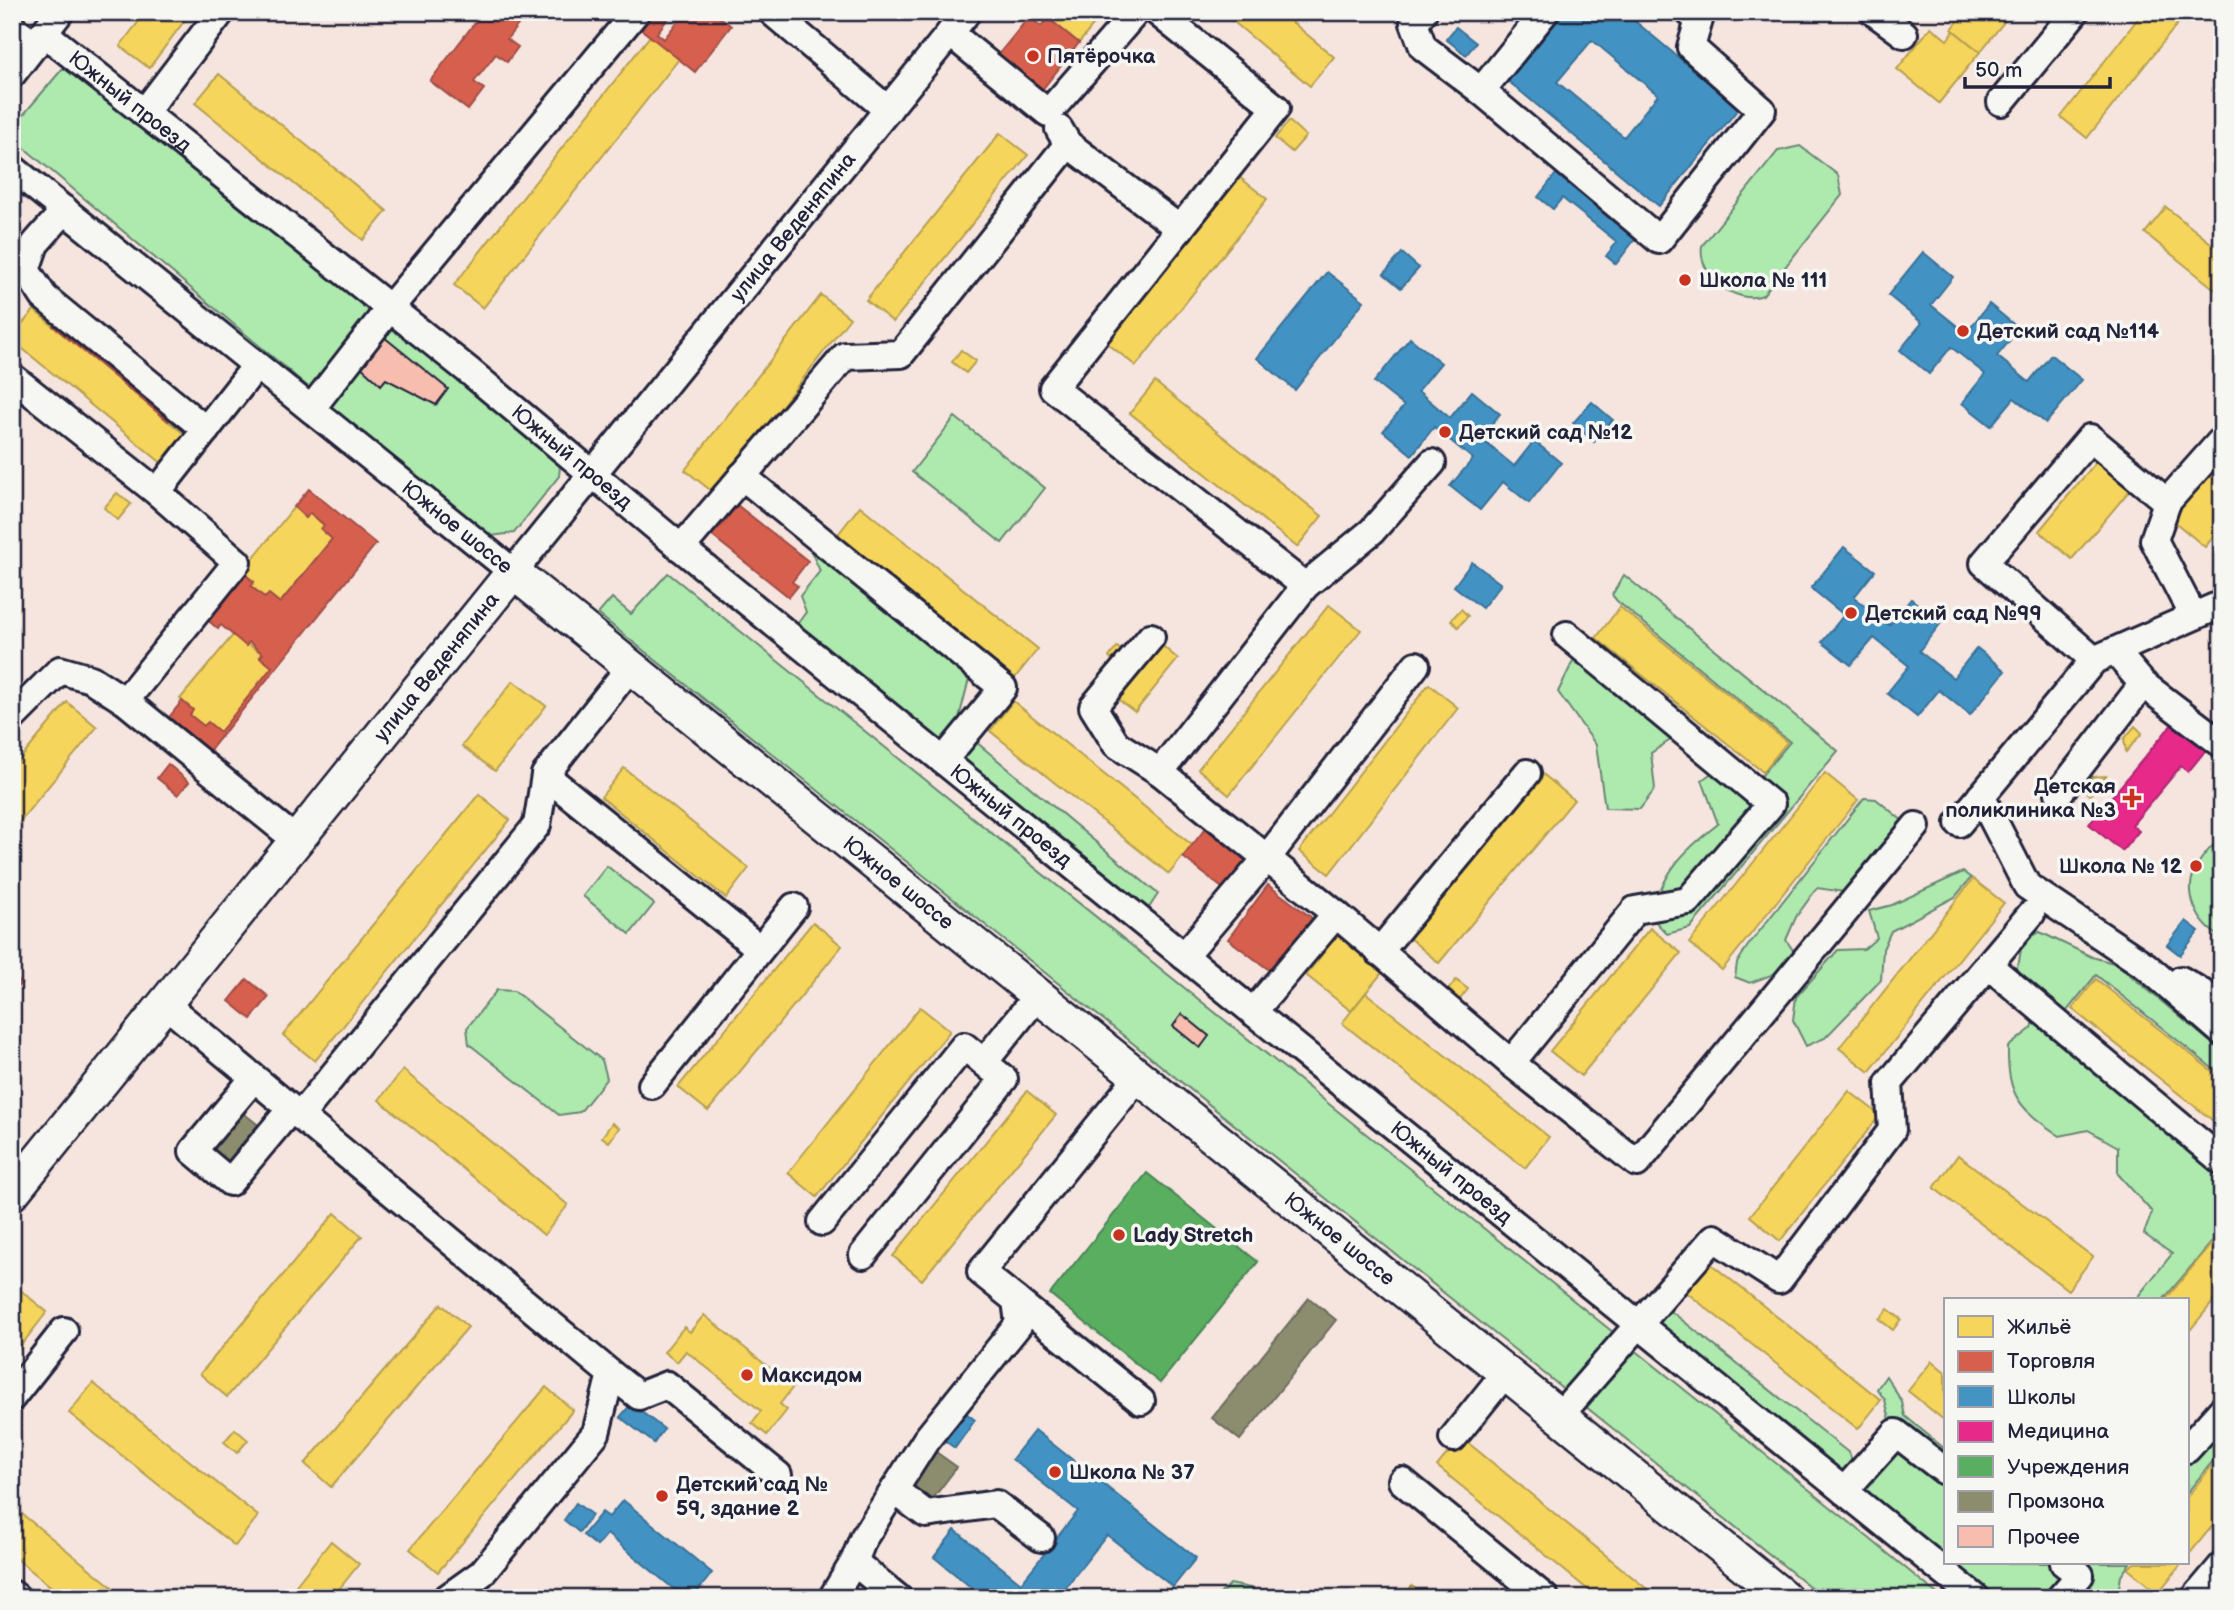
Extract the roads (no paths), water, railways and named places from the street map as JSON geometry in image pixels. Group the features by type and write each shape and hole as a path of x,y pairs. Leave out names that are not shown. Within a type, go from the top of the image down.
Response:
{"main road":[{"name":"Южное шоссе","path":"513,572 1781,1596"},
{"name":"улица Веденяпина","path":"12,1193 513,572"}],"street":[{"path":"12,74 60,12"},
{"path":"144,113 221,12"},
{"path":"772,12 888,110"},
{"path":"1048,113 1136,12"},
{"path":"1157,12 1276,108 1053,388 1305,586"},
{"path":"1423,12 1415,23 1423,47 1481,91 1659,240 1762,110 1691,47 1699,20 1689,12"},
{"path":"1481,91 1545,12"},
{"path":"1874,12 1904,34"},
{"path":"2001,102 2075,12"},
{"path":"311,409 389,309 629,15"},
{"path":"958,22 1048,113 1068,144 1180,229"},
{"name":"улица Веденяпина","path":"513,572 958,22"},
{"name":"Южный проезд","path":"12,28 40,39 144,113 593,472 681,548 1976,1598"},
{"path":"681,548 845,356 901,354 1068,144"},
{"name":"Южное шоссе","path":"12,168 513,572"},
{"path":"65,210 35,244 26,270 44,297 206,430"},
{"path":"157,492 256,366"},
{"path":"12,377 157,492 237,562 125,701"},
{"path":"2167,502 2090,438 1984,563 2222,744"},
{"path":"2193,616 2154,540 2167,502 2222,440"},
{"path":"1160,772 1305,586 1371,531 1432,463"},
{"path":"742,477 1003,688 943,761"},
{"path":"1959,823 2104,655 2222,604"},
{"path":"1511,1063 1635,910 1688,901 1771,804 1567,635"},
{"path":"1152,637 1093,707 1116,744 1160,772 1267,858 1511,1063 1636,1163 1916,826"},
{"path":"1184,956 1267,858 1416,665"},
{"path":"254,1078 194,1151 230,1182 296,1112 537,825 545,775 631,666"},
{"path":"12,718 60,670 91,679 125,701 297,841"},
{"path":"2059,793 2143,684"},
{"path":"1379,952 1527,773"},
{"path":"545,775 760,949"},
{"path":"1980,796 2027,886 2146,966 2222,1032"},
{"path":"652,1085 794,907"},
{"path":"1253,1012 1336,914"},
{"path":"1560,1415 1714,1238 1779,1280 1892,1130 1889,1083 2031,914"},
{"path":"1988,965 2222,1161"},
{"path":"2146,966 2166,971 2222,1005"},
{"path":"984,1062 1037,996"},
{"path":"165,1004 639,1396 667,1385 778,1475"},
{"path":"822,1222 964,1046 984,1062 1004,1079 863,1255"},
{"path":"1138,1077 981,1272 1141,1401"},
{"path":"832,1598 854,1562 863,1539 926,1440 1019,1324 1016,1300"},
{"path":"12,1397 64,1331"},
{"path":"1453,1438 1506,1372"},
{"path":"447,1598 482,1573 596,1433 611,1374"},
{"path":"2188,1448 2222,1409"},
{"path":"1844,1491 1896,1433 1944,1470"},
{"path":"1402,1481 1545,1598"},
{"path":"894,1490 926,1514 996,1504 1041,1538"},
{"path":"854,1562 898,1598"},
{"path":"2060,1598 2078,1567"},
{"path":"2195,1598 2221,1567"},
{"path":"12,1594 17,1598"}],"place":[{"name":"Пятёрочка","path":"1033,56"},
{"name":"Школа № 111","path":"1685,280"},
{"name":"Детский сад №114","path":"1963,331"},
{"name":"Детский сад №12","path":"1445,432"},
{"name":"Детский сад №99","path":"1851,613"},
{"name":"Детская поликлиника №3","path":"2132,798"},
{"name":"Школа № 12","path":"2196,866"},
{"name":"Lady Stretch","path":"1119,1235"},
{"name":"Максидом","path":"747,1375"},
{"name":"Школа № 37","path":"1055,1472"},
{"name":"Детский сад № 59, здание 2","path":"662,1496"}]}
